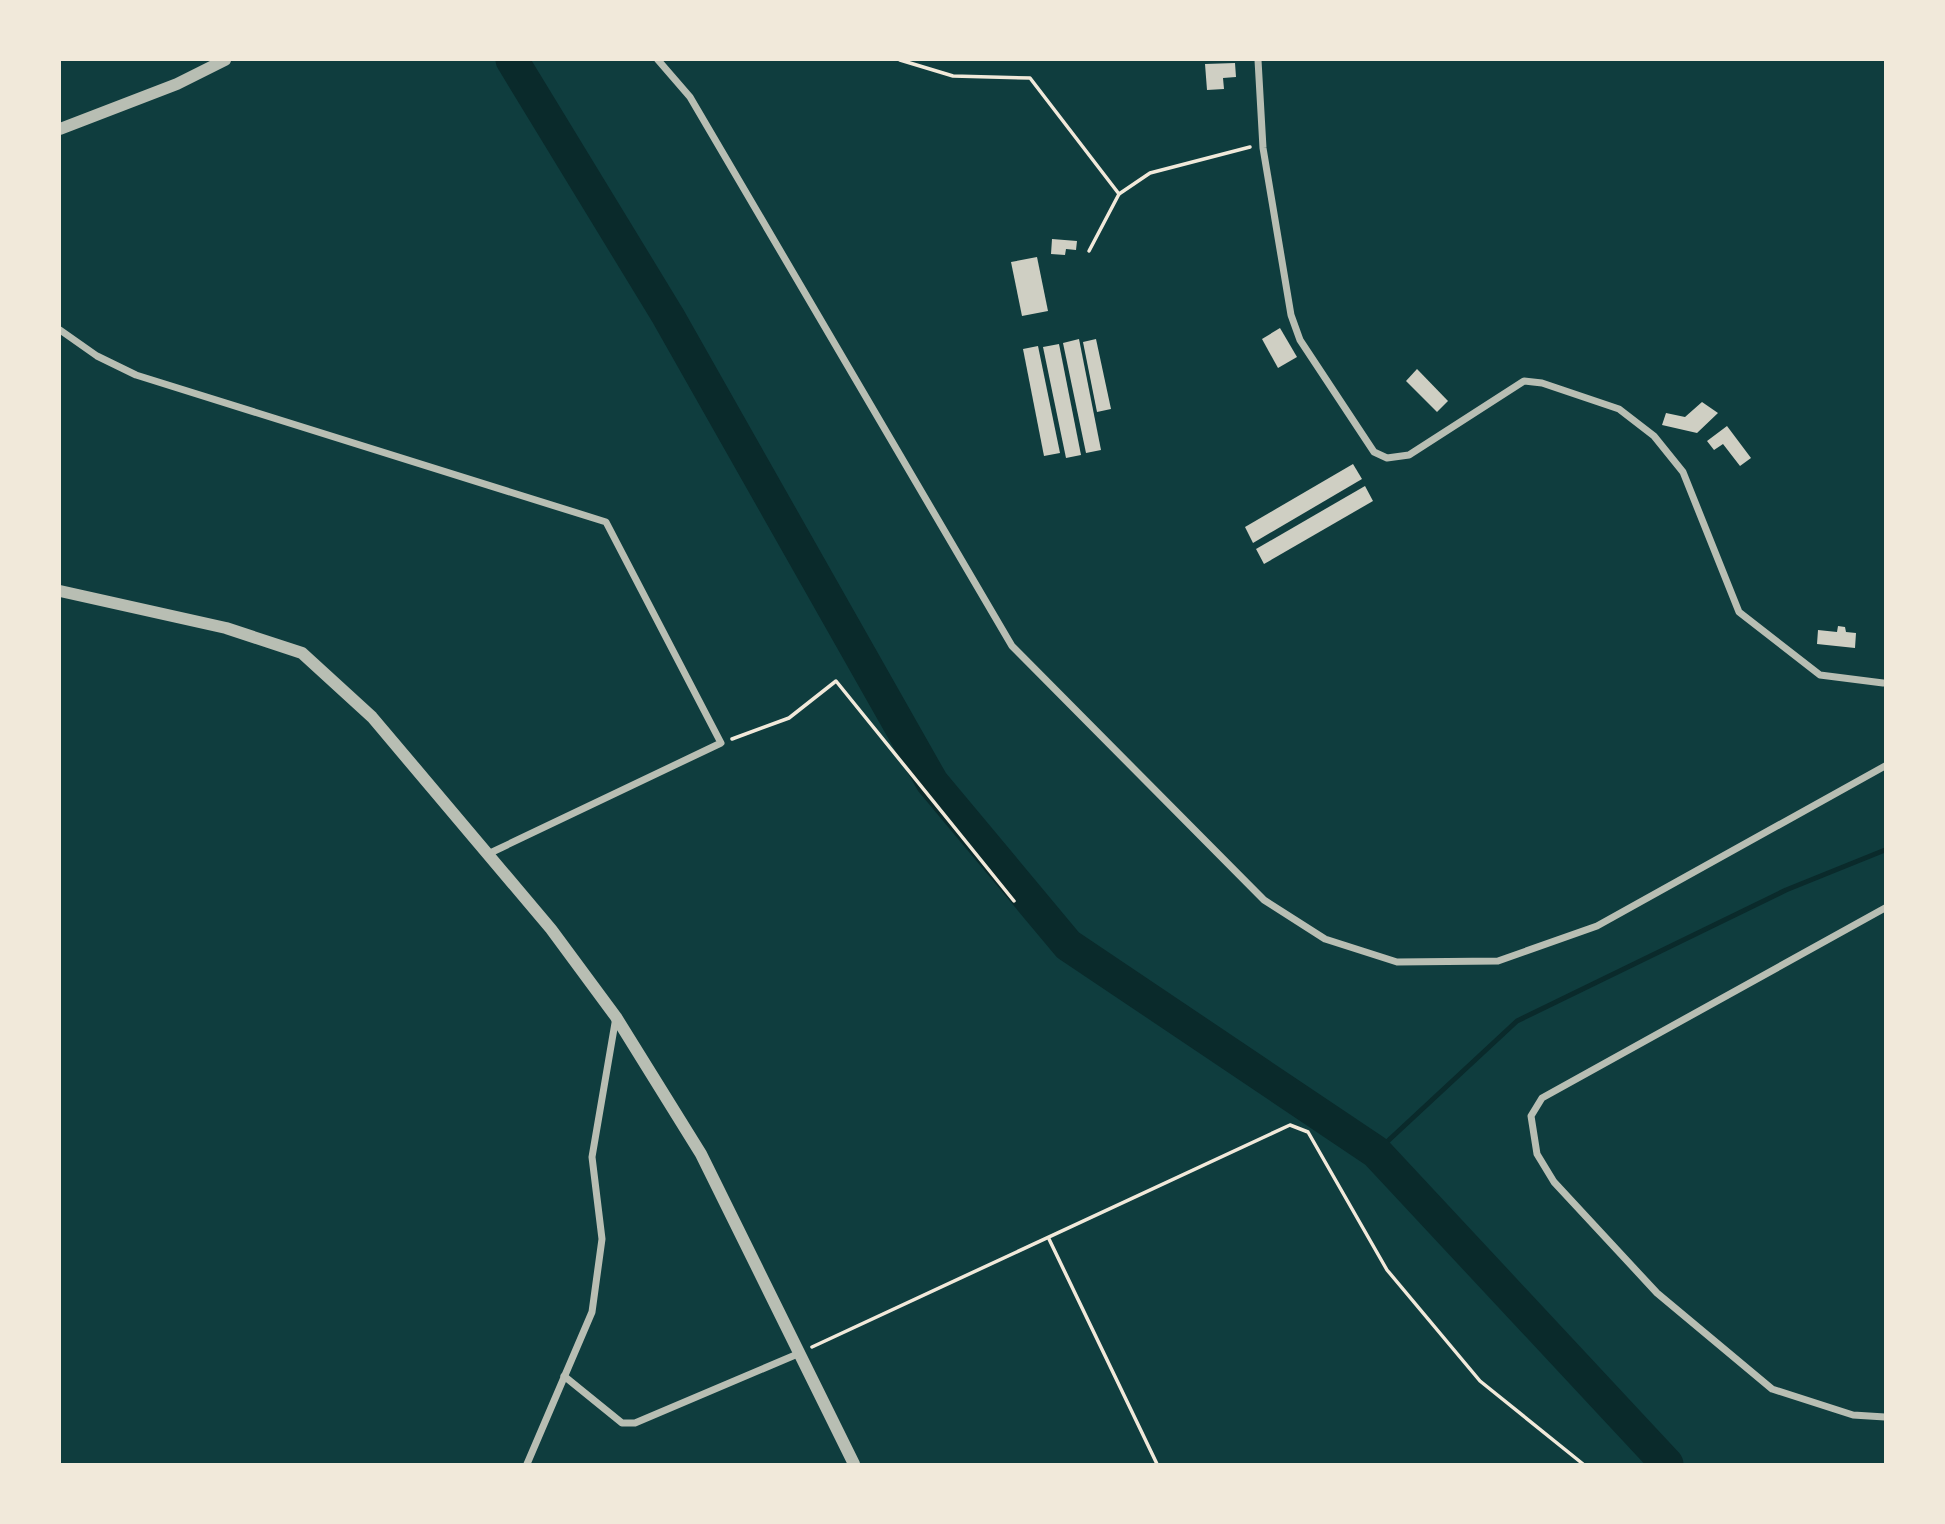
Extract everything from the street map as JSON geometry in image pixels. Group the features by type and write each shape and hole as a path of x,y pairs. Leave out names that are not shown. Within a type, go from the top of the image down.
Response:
{"street":[{"path":"60,129 177,84 226,60"},
{"path":"658,60 690,97 1012,646 1264,900 1325,939 1397,962 1498,961 1597,926 1885,766"},
{"path":"1258,60 1262,143 1291,315 1300,340 1374,452 1387,458 1409,455 1524,381 1542,383 1619,408 1654,436 1684,472 1739,612 1820,675 1883,683"},
{"path":"60,330 97,356 136,375 606,522 720,743 488,854"},
{"path":"60,591 226,628 302,653 372,718 551,929 616,1017 701,1154 854,1465"},
{"path":"1885,908 1542,1098 1531,1116 1537,1154 1554,1182 1657,1293 1772,1389 1853,1415 1885,1417"},
{"path":"527,1465 592,1312 602,1239 592,1157 616,1017"},
{"path":"564,1376 622,1423 635,1423 800,1353"}],"path":[{"path":"900,60 953,76 1030,78 1119,194"},
{"path":"1088,251 1119,194 1150,173 1262,143"},
{"path":"720,743 789,718 836,681 1014,901"},
{"path":"800,1353 1290,1125 1308,1132 1387,1270 1479,1381 1583,1465"},
{"path":"1049,1238 1157,1465"}],"building":[{"path":"1235,63 1236,77 1223,78 1224,89 1207,90 1205,64"},
{"path":"1052,239 1077,241 1076,250 1066,249 1065,255 1051,254"},
{"path":"1037,257 1048,311 1022,316 1011,262"},
{"path":"1280,328 1297,357 1278,368 1262,339"},
{"path":"1079,339 1101,450 1086,453 1063,343"},
{"path":"1096,339 1111,409 1097,412 1083,342"},
{"path":"1059,344 1081,455 1066,458 1043,347"},
{"path":"1038,346 1060,453 1044,456 1023,349"},
{"path":"1417,369 1448,401 1437,412 1406,381"},
{"path":"1702,402 1718,413 1697,433 1662,425 1666,413 1685,417"},
{"path":"1727,426 1751,458 1740,466 1723,444 1714,450 1707,441"},
{"path":"1353,464 1362,479 1253,543 1245,527"},
{"path":"1365,486 1373,501 1264,564 1256,549"},
{"path":"1838,626 1845,627 1846,632 1856,633 1855,648 1817,644 1818,630 1837,632"}],"waterway":[{"path":"512,60 668,316 932,782 1068,945 1376,1152 1667,1464"},
{"path":"1376,1152 1517,1021 1786,890 1885,850"}]}
